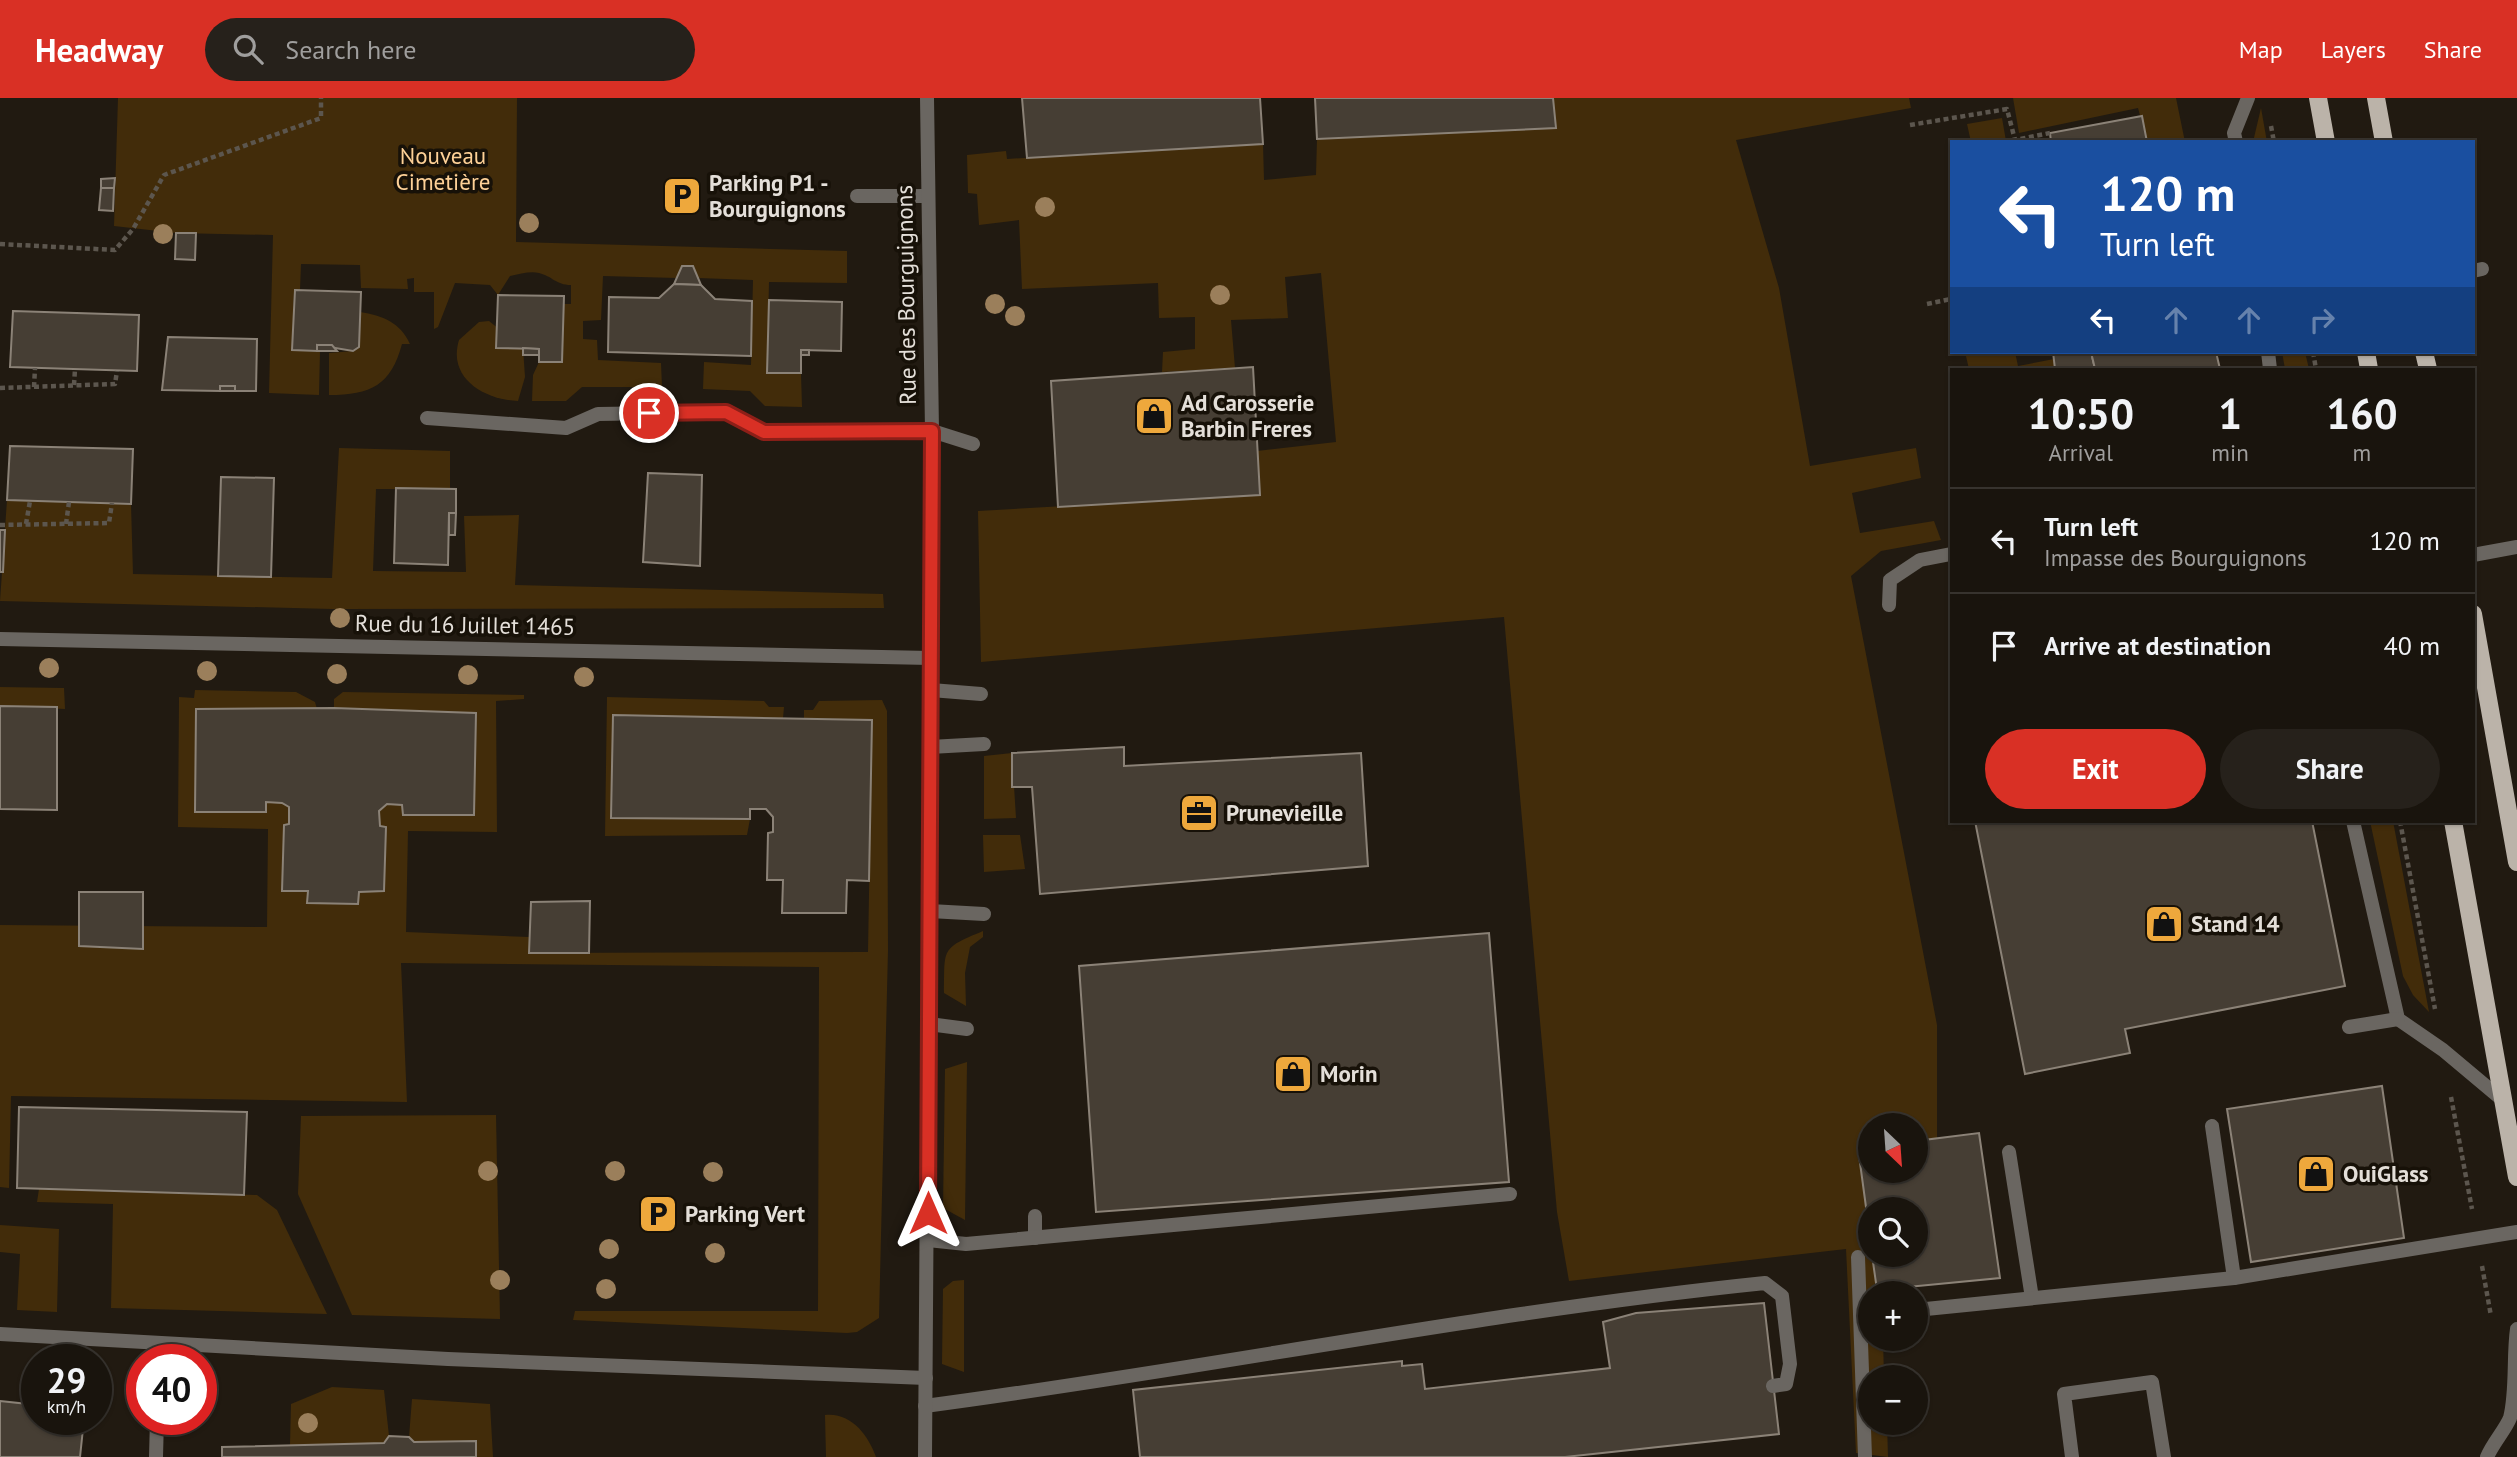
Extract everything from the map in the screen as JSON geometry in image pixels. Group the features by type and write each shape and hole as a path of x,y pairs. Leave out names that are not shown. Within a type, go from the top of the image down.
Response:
{"main road":[{"path":"2318,98 2326,140"},
{"path":"2376,98 2384,140"},
{"path":"2475,625 2517,862"},
{"path":"2501,774 2517,796"},
{"path":"2453,823 2517,1177"}],"street":[{"name":"Rue des Bourguignons","path":"925,1457 932,431 927,98"},
{"path":"2236,140 2234,133 2248,98"},
{"path":"857,195 927,196"},
{"path":"427,418 566,428 598,414 726,412 764,432 932,431 973,443"},
{"path":"2475,555 2517,547"},
{"path":"1889,605 1890,580 1920,560 1950,554"},
{"name":"Rue du 16 Juillet 1465","path":"0,639 930,658"},
{"path":"931,690 981,694"},
{"path":"930,747 984,744"},
{"path":"2353,823 2398,1019 2443,1050 2505,1102"},
{"path":"930,911 984,914"},
{"path":"2349,1027 2398,1019"},
{"path":"929,1024 967,1029"},
{"path":"2212,1126 2234,1278"},
{"path":"2009,1152 2032,1298"},
{"path":"928,1240 966,1244 1510,1194"},
{"path":"1035,1216 1035,1238"},
{"path":"1928,1309 2234,1278 2517,1232"},
{"path":"1858,1267 1865,1457"},
{"path":"925,1406 1108,1382 1612,1299 1765,1283 1782,1296 1790,1364 1786,1384 1773,1386"},
{"path":"2487,1457 2496,1437 2510,1418 2516,1379 2517,1329"},
{"path":"0,1334 448,1359 926,1378"},
{"path":"2072,1457 2064,1394 2152,1382 2164,1457"},
{"path":"156,1457 157,1435"}],"path":[{"path":"0,244 115,250 133,229 164,175 321,118 321,98"},
{"path":"1909,125 2007,109 2015,140 2050,133"},
{"path":"1927,304 1950,299"},
{"path":"34,387 35,368"},
{"path":"74,385 75,369"},
{"path":"0,388 115,384 117,371"},
{"path":"26,524 30,501"},
{"path":"66,524 69,502"},
{"path":"0,525 109,523 112,503"},
{"path":"2400,823 2493,1324"}],"green space":[{"name":"Nouveau Cimetière","path":"118,98 517,98 516,242 847,251 847,283 769,282 767,372 801,373 802,407 765,406 750,391 703,389 704,362 751,365 753,280 698,278 693,266 683,266 677,278 603,276 601,320 583,321 583,339 597,340 598,360 661,363 662,387 582,387 566,401 532,401 533,375 539,362 562,362 564,304 571,304 571,285 532,272 510,276 498,295 490,285 455,283 438,327 434,329 434,292 414,292 414,278 407,279 408,289 361,288 360,265 301,264 300,290 294,292 292,349 320,351 319,395 269,393 273,235 176,233 114,226"},
{"path":"1553,98 1909,98 1911,108 1736,140 1779,288 1810,466 1916,448 1921,478 1852,493 1860,533 1934,521 1941,540 1881,551 1851,576 1937,1025 1937,1138 1928,1139 1928,1113 1858,1113 1858,1183 1863,1183 1864,1197 1858,1197 1858,1267 1874,1267 1875,1281 1858,1281 1858,1351 1883,1351 1884,1365 1858,1365 1858,1435 1887,1435 1888,1457 1856,1453 1846,1249 1569,1281 1557,1212 1504,617 981,662 978,511 1259,495 1257,451 1336,442 1321,273 1285,277 1288,318 1231,320 1235,368 1162,372 1163,352 1195,349 1195,317 1159,318 1158,283 1022,289 1019,220 979,225 977,194 968,193 967,155 1006,151 1007,159 1263,144 1264,180 1316,175 1317,139 1556,128"},
{"path":"2013,98 2176,98 2185,140 2146,140 2138,108 2019,133"},
{"path":"2261,108 2267,140 2253,140"},
{"path":"2002,118 2006,140 1971,140 1967,124"},
{"path":"360,312 390,321 401,330 410,344 402,344 392,369 377,385 357,393 329,395 329,353 353,351 359,347"},
{"path":"489,321 523,348 525,377 518,401 482,392 464,376 459,366 459,340 479,322"},
{"path":"1965,354 2015,354 2018,366 2054,359 2055,368 1969,368"},
{"path":"2282,354 2305,354 2309,368 2285,368"},
{"path":"339,448 450,451 450,489 376,489 373,571 466,572 464,516 519,515 515,585 883,594 884,608 333,609 0,601 7,500 131,504 133,574 332,578"},
{"path":"0,687 64,688 65,709 0,706"},
{"path":"195,690 296,692 315,702 317,709 197,709 195,811 265,812 266,802 282,803 289,807 289,824 284,826 283,891 308,891 308,903 358,904 359,892 384,890 386,827 380,826 379,811 387,804 402,805 403,815 474,815 476,713 334,708 334,699 343,692 524,695 524,699 496,701 497,832 408,831 406,932 529,937 529,953 868,952 872,720 804,718 804,710 813,710 819,701 882,700 887,711 888,950 879,1318 857,1332 847,1333 573,1320 575,1311 818,1311 819,967 401,963 407,1102 11,1096 9,1188 0,1187 0,925 267,927 268,829 178,827 179,697 194,698"},
{"path":"607,697 764,701 769,707 784,707 783,718 613,715 611,818 750,819 747,835 605,836"},
{"path":"1012,753 1016,818 984,819 984,756"},
{"path":"2370,823 2393,823 2429,1012 2413,995 2403,976"},
{"path":"983,835 1020,835 1025,869 984,872"},
{"path":"983,931 983,937 970,947 965,973 966,1006 944,993 945,958 959,942"},
{"path":"967,1062 965,1220 943,1208 945,1069"},
{"path":"496,1115 500,1319 352,1315 298,1194 301,1116"},
{"path":"39,1189 257,1195 277,1210 327,1314 111,1308 113,1204 37,1202"},
{"path":"0,1225 59,1229 57,1312 17,1310 20,1254 0,1252"},
{"path":"964,1280 964,1372 942,1364 943,1289 953,1281"},
{"path":"332,1387 384,1390 389,1436 384,1443 290,1445 291,1404"},
{"path":"412,1399 490,1404 493,1457 476,1457 475,1441 414,1442 409,1437"},
{"path":"825,1415 843,1417 850,1421 863,1433 876,1457 826,1457"}],"building":[{"path":"1022,98 1260,98 1263,144 1027,158"},
{"path":"1315,98 1553,98 1556,128 1317,139"},
{"path":"2142,116 2147,140 2051,140 2050,133"},
{"path":"115,178 114,188 101,188 101,179"},
{"path":"101,188 114,188 113,211 99,210"},
{"path":"176,233 196,233 195,260 175,259"},
{"path":"682,266 693,266 701,285 674,284"},
{"path":"674,284 701,285 715,299 752,301 751,356 608,352 609,297 659,298"},
{"path":"295,290 361,292 359,347 353,351 317,345 317,351 292,350"},
{"path":"498,295 564,296 562,362 539,362 539,349 496,348"},
{"path":"769,300 842,302 841,351 801,350 801,373 767,373"},
{"path":"13,311 139,315 137,371 10,367"},
{"path":"168,337 257,339 256,391 235,391 235,386 220,386 220,391 162,390"},
{"path":"317,345 332,345 337,351 317,351"},
{"path":"523,348 539,349 539,355 523,355"},
{"path":"801,350 809,350 809,355 801,355"},
{"path":"2053,354 2091,354 2095,368 2055,368"},
{"path":"2091,354 2216,354 2220,368 2095,368"},
{"name":"Ad Carosserie Barbin Freres","path":"1253,367 1260,495 1058,507 1051,381"},
{"path":"220,386 235,386 235,391 220,391"},
{"path":"10,446 133,449 131,504 7,500"},
{"path":"648,473 702,475 700,566 643,562"},
{"path":"221,477 274,478 271,577 218,576"},
{"path":"396,488 456,489 456,513 449,513 448,565 394,563"},
{"path":"449,513 456,513 455,535 449,535"},
{"path":"0,530 5,530 3,572 0,572"},
{"path":"0,706 57,707 57,810 0,809"},
{"path":"334,708 476,713 474,815 403,815 402,805 387,804 379,811 380,826 386,827 384,891 359,892 358,904 307,903 308,891 282,891 284,825 289,824 289,807 282,803 266,802 266,812 195,812 196,709"},
{"path":"613,715 872,720 869,881 847,880 846,913 782,913 783,880 767,880 768,833 773,832 773,817 766,809 750,809 750,819 611,818"},
{"name":"Prunevieille","path":"1124,747 1124,766 1361,753 1368,866 1040,894 1032,787 1012,787 1012,753"},
{"name":"Stand 14","path":"1975,823 2312,823 2345,986 2125,1029 2130,1053 2025,1074"},
{"path":"79,892 143,892 143,949 79,946"},
{"path":"590,901 589,953 529,953 531,902"},
{"name":"Morin","path":"1489,933 1509,1182 1096,1212 1079,966"},
{"name":"OuiGlass","path":"2382,1086 2404,1238 2251,1262 2227,1109"},
{"path":"19,1107 247,1112 244,1195 17,1188"},
{"path":"1979,1133 2000,1278 1928,1285 1928,1281 1876,1281 1874,1267 1928,1267 1928,1197 1865,1197 1863,1183 1928,1183 1928,1139"},
{"path":"1764,1303 1779,1434 1565,1457 1140,1457 1133,1390 1402,1361 1402,1366 1422,1364 1425,1389 1610,1368 1603,1322 1636,1313"},
{"path":"0,1401 21,1403 21,1435 82,1435 80,1457 0,1457"},
{"path":"389,1436 409,1437 414,1442 476,1441 476,1457 222,1457 222,1447 384,1443"}],"place":[{"name":"Parking P1 - Bourguignons","path":"682,196"},
{"name":"Ad Carosserie Barbin Freres","path":"1154,416"},
{"name":"Prunevieille","path":"1199,813"},
{"name":"Stand 14","path":"2164,924"},
{"name":"Morin","path":"1293,1074"},
{"name":"OuiGlass","path":"2316,1174"},
{"name":"Parking Vert","path":"658,1214"}],"route":[{"path":"649,413 726,412 764,432 932,431 929,540 931,690 928,1213"}]}
